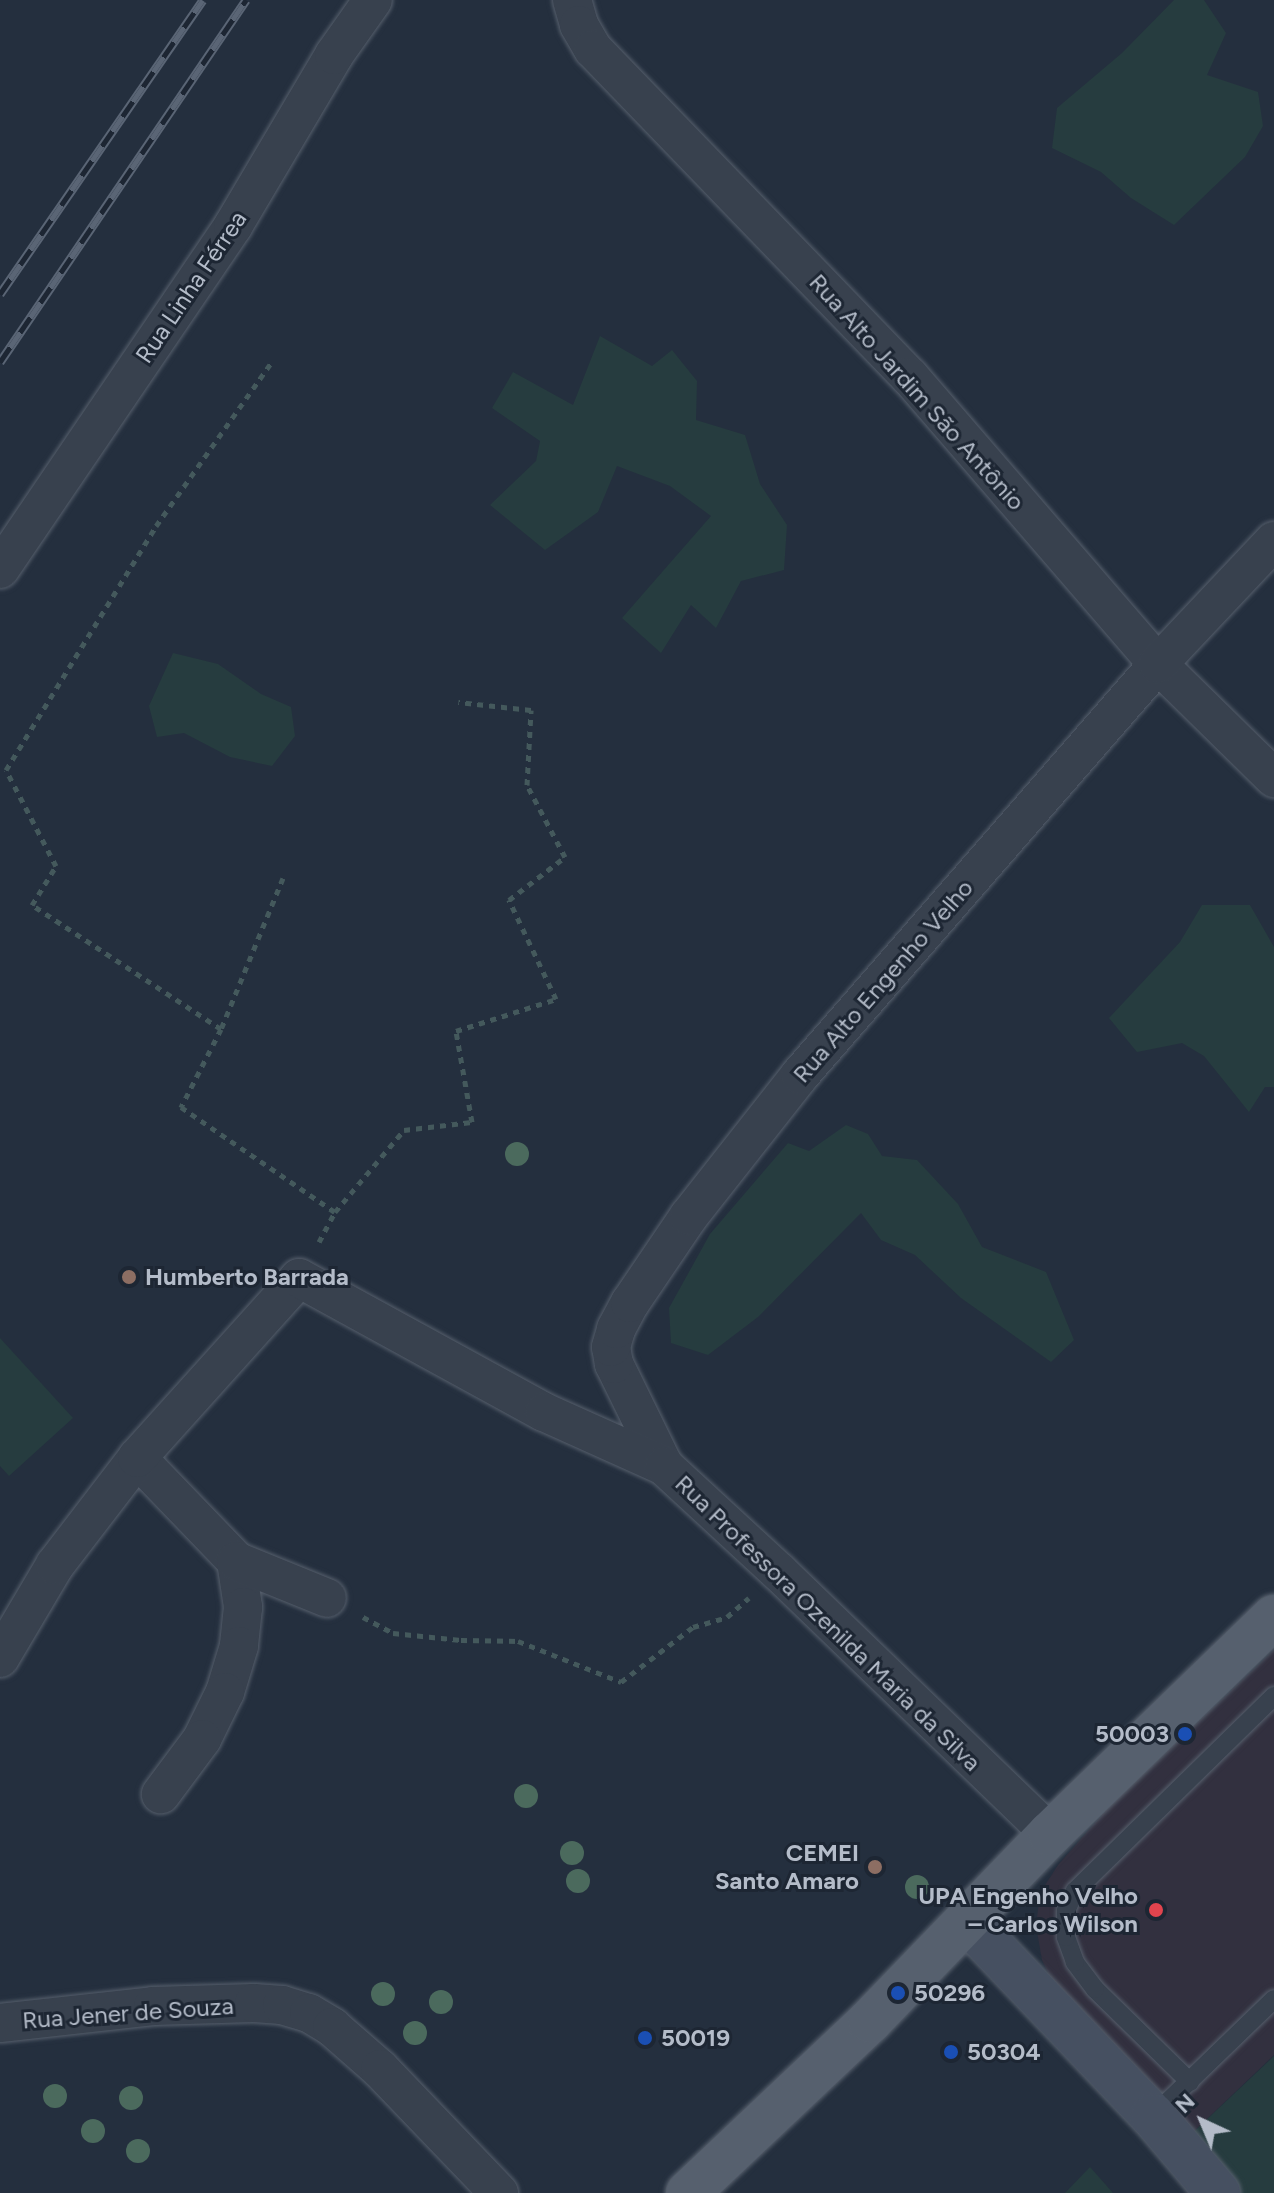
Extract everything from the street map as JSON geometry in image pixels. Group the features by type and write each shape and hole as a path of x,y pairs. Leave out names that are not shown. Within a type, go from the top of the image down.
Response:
{"main road":[{"path":"688,2193 870,2021 1050,1834 1274,1617"},
{"path":"967,1921 1153,2116 1218,2193"}],"street":[{"name":"Rua Linha Férrea","path":"0,569 233,226 334,55 373,0"},
{"name":"Rua Alto Jardim São Antônio","path":"572,0 579,25 593,49 910,377 1158,664 1274,778"},
{"name":"Rua Alto Engenho Velho","path":"664,1466 614,1364 613,1338 630,1303 689,1216 800,1075 1158,664 1274,541"},
{"name":"Rua Professora Ozenilda Maria da Silva","path":"299,1278 531,1405 664,1466 779,1572 1050,1834"},
{"path":"0,1658 55,1565 137,1458 299,1278"},
{"path":"137,1458 236,1561 327,1598"},
{"path":"161,1794 202,1739 225,1692 239,1646 243,1607 236,1561"},
{"name":"Rua Jener de Souza","path":"0,2023 153,2006 282,2005 309,2013 332,2027 380,2069 499,2193"}],"lane":[{"path":"1190,2082 1095,1989 1075,1962 1066,1937 1066,1911 1075,1891 1274,1696"},
{"path":"1153,2116 1274,1999"}],"path":[{"path":"221,1029 32,905 56,866 6,770 156,526 273,360"},
{"path":"299,1278 335,1212 404,1130 472,1122 456,1031 556,999 509,900 565,857 527,785 531,710 458,702"},
{"path":"283,878 221,1029 181,1107 335,1212"},
{"path":"327,1598 393,1633 461,1640 518,1641 621,1682 693,1627 727,1617 779,1572"}],"shaded area":[{"name":"UPA Engenho Velho – Carlos Wilson","path":"1274,1650 1274,2055 1185,2140 1054,1986 1042,1960 1036,1926 1040,1893 1058,1865 1115,1800"}],"green space":[{"path":"1174,0 1204,0 1226,33 1207,75 1258,92 1263,126 1245,157 1174,225 1131,198 1101,172 1052,148 1057,108 1122,53"},
{"path":"600,336 652,366 672,350 697,381 696,420 745,435 760,484 787,525 784,570 741,581 716,628 691,605 661,653 622,618 711,516 670,486 617,466 598,512 545,550 490,505 536,461 540,441 492,408 513,372 573,405"},
{"path":"173,653 218,664 261,694 291,707 295,736 272,766 230,757 184,733 157,737 149,706"},
{"path":"1202,905 1250,905 1274,947 1274,1087 1265,1087 1249,1112 1204,1056 1182,1043 1137,1052 1109,1018 1180,942"},
{"path":"846,1125 868,1134 882,1156 917,1160 958,1204 982,1247 1046,1272 1074,1340 1051,1362 961,1298 915,1255 881,1240 861,1213 758,1317 708,1355 671,1343 669,1308 710,1234 788,1143 809,1151"},
{"path":"0,1338 73,1418 9,1476 0,1466"},
{"path":"1274,2056 1274,2193 1232,2193 1185,2140"},
{"path":"1090,2167 1113,2193 1065,2193"}],"railway":[{"path":"0,294 203,0"},
{"path":"0,362 246,0"}],"place":[{"name":"Humberto Barrada","path":"129,1277"},
{"name":"50003","path":"1185,1734"},
{"name":"CEMEI Santo Amaro","path":"875,1867"},
{"name":"UPA Engenho Velho – Carlos Wilson","path":"1156,1910"},
{"name":"50296","path":"898,1993"},
{"name":"50019","path":"645,2038"},
{"name":"50304","path":"951,2052"}]}
